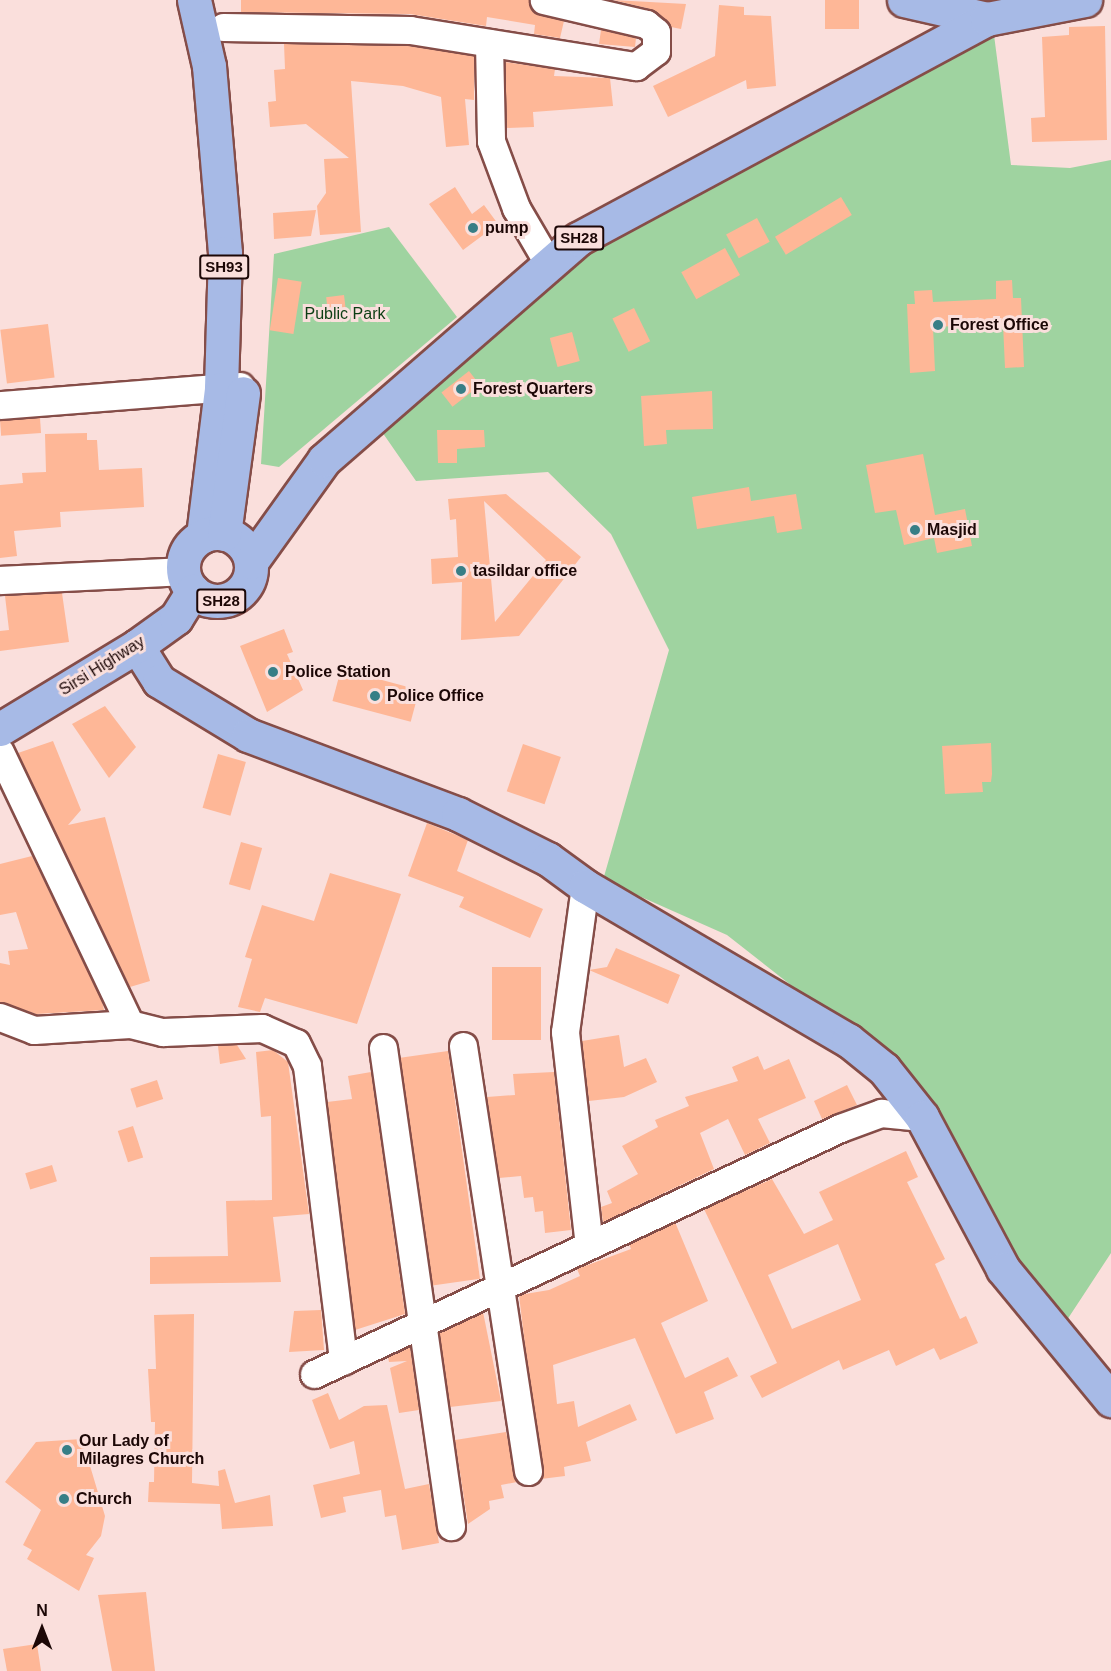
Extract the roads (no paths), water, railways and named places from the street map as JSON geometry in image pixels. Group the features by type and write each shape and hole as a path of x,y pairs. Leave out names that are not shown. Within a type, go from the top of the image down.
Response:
{"main road":[{"name":"SH93","path":"194,0 209,66 225,253 232,387"},
{"path":"904,0 987,19"},
{"name":"SH28","path":"213,535 188,550 188,581 212,601 233,597 248,583 251,562 324,460 547,261 578,239 987,19 1085,0"},
{"name":"SH93","path":"213,535 232,387 243,236 233,85 220,13"},
{"path":"213,535 242,543 251,562"},
{"name":"Sirsi Highway","path":"0,729 137,646 176,618 188,581"},
{"path":"137,646 159,681 248,735 458,814 548,859 585,886 848,1040 884,1069 922,1117 1004,1269 1111,1400"}],"street":[{"path":"220,13 410,30 636,66 656,51 656,32 646,24 544,0"},
{"path":"489,43 491,141 516,208 547,261"},
{"path":"0,405 232,387"},
{"path":"0,580 188,581"},
{"path":"0,752 130,1024"},
{"path":"585,886 566,1032 590,1245"},
{"path":"0,1017 34,1030 130,1024 163,1032 262,1028 296,1042 307,1066 344,1360"},
{"path":"463,1046 528,1471"},
{"path":"383,1048 419,1322 452,1526"},
{"path":"314,1374 419,1322 500,1291 590,1245 840,1128 881,1113 922,1117"}],"place":[{"name":"pump","path":"473,228"},
{"name":"Forest Office","path":"938,325"},
{"name":"Forest Quarters","path":"461,389"},
{"name":"Masjid","path":"915,530"},
{"name":"tasildar office","path":"461,571"},
{"name":"Police Station","path":"273,672"},
{"name":"Police Office","path":"375,696"},
{"name":"Our Lady of Milagres Church","path":"67,1450"},
{"name":"Church","path":"64,1499"}],"park label":[{"name":"Public Park","path":"345,314"}]}
